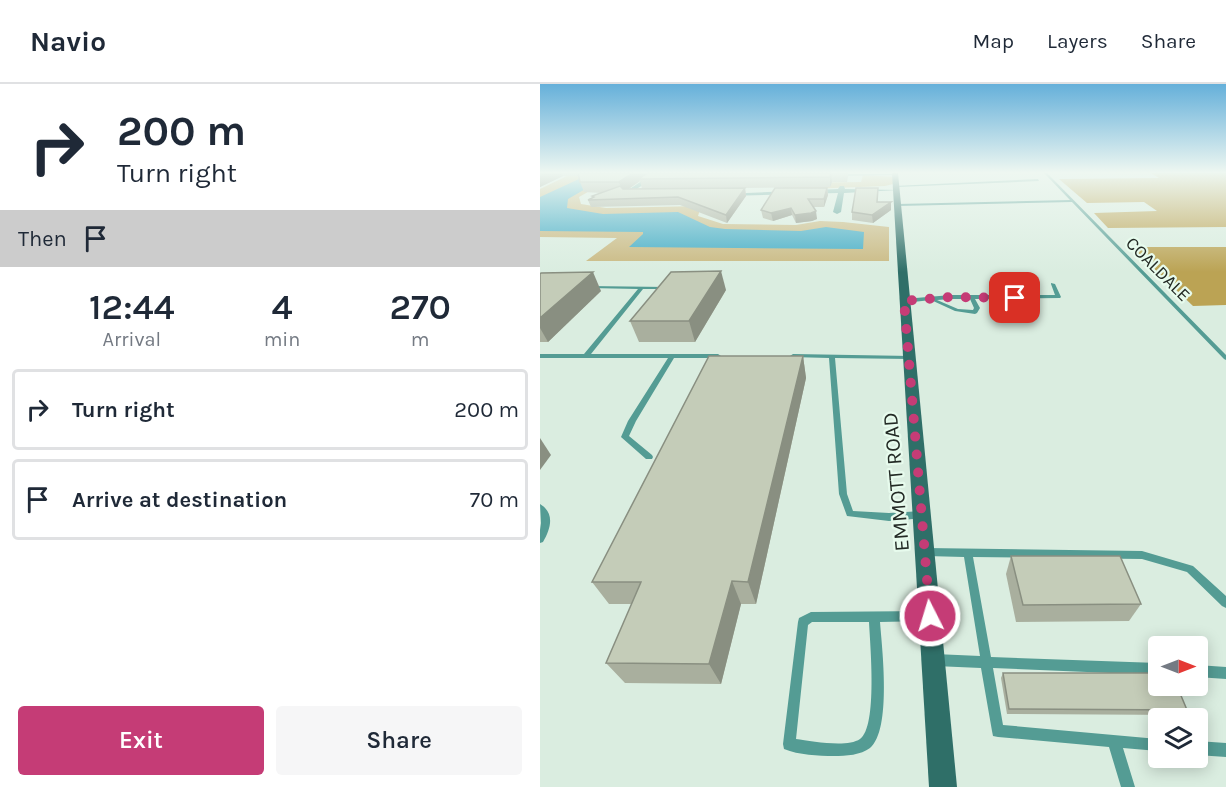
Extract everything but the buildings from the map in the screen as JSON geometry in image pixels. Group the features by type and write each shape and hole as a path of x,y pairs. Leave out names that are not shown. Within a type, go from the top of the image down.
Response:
{"street":[{"path":"837,212 838,206"},
{"name":"EMMOTT ROAD","path":"897,206 943,787"}],"lane":[{"name":"COALDALE","path":"1077,206 1226,358"},
{"path":"904,301 1058,297 1053,284"},
{"path":"577,287 673,288"},
{"path":"586,356 642,287"},
{"path":"931,300 975,312 977,308 972,298"},
{"path":"540,356 730,356"},
{"path":"649,457 625,437 632,421 672,356"},
{"path":"787,356 909,357"},
{"path":"832,357 843,494 850,514 889,517 922,515"},
{"path":"540,507 545,514 547,529 540,539"},
{"path":"925,552 1142,555 1190,569 1226,603"},
{"path":"968,554 998,730 1148,744"},
{"path":"874,616 877,705 874,732 866,743 851,748 811,748 789,744 803,622 811,617 874,616 930,616"},
{"path":"933,660 1148,669"},
{"path":"1208,672 1226,673"},
{"path":"1114,741 1128,787"},
{"path":"1208,748 1226,750"}],"shaded area":[{"path":"540,206 606,208 701,206 698,216 723,224 796,225 820,221 889,227 889,261 586,261 617,238 540,237"},
{"path":"1149,206 1226,206 1226,227 1108,228 1094,213 1157,211"},
{"path":"1131,247 1226,247 1226,305 1193,306"}],"water":[{"path":"540,206 567,206 567,208 603,214 678,212 710,227 725,229 801,231 826,227 864,232 863,249 629,247 643,232 540,231"}],"route":[{"path":"930,616 904,301 944,297 1015,298"}]}
